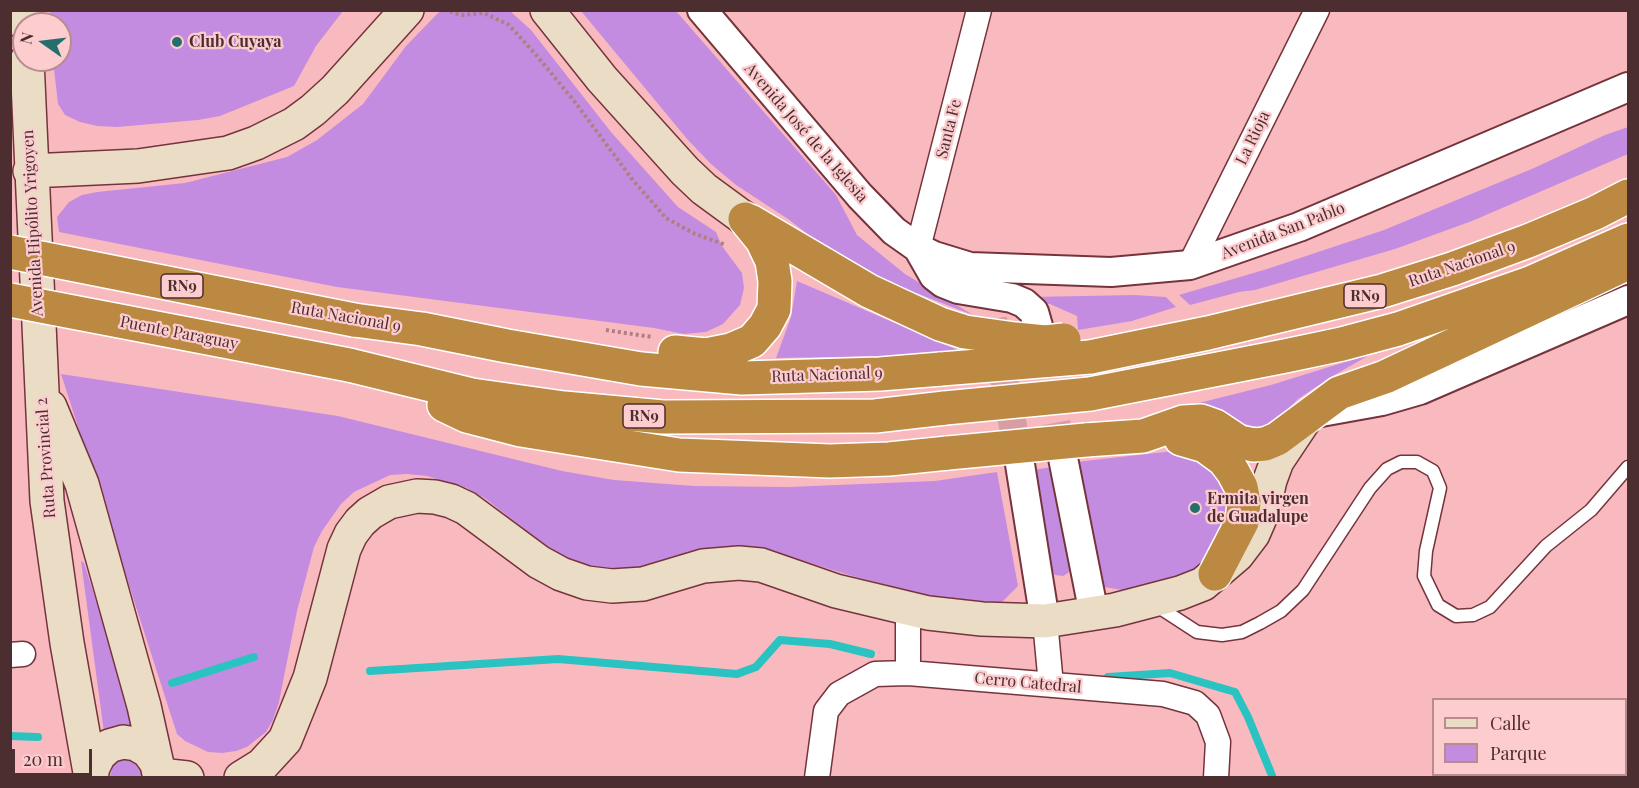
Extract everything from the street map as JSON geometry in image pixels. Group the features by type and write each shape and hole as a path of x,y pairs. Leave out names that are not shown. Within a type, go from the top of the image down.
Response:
{"highway":[{"name":"Ruta Nacional 9","path":"10,252 354,320 422,329 641,369 742,378 868,374 941,369 1065,341 1208,333 1382,291 1452,269 1528,241 1629,196"},
{"path":"746,219 870,291 940,324 979,326 990,337 1065,341"},
{"path":"422,329 497,327 678,353 706,355 731,350 752,341 765,326 774,309 775,281 772,261 762,240 746,219"},
{"name":"RN9","path":"360,368 472,396 564,408 663,417 875,416 1090,394 1285,356 1398,329 1530,283 1629,240"},
{"path":"360,368 467,416 521,430 679,455 830,461 1074,447 1143,436 1183,422 1201,421 1215,426 1239,442 1254,445 1277,440 1339,393 1385,377 1629,264"},
{"name":"Puente Paraguay","path":"10,300 360,368"},
{"path":"1143,436 1188,440 1205,446 1224,460 1241,486 1244,502 1242,522 1215,574"}],"main road":[{"path":"30,171 138,166 228,153 256,144 294,124 313,110 335,90 407,10"},
{"path":"547,10 602,79 685,171 704,189 746,219"},
{"name":"Avenida Hipólito Yrigoyen","path":"27,72 41,386"},
{"name":"Ruta Provincial 2","path":"41,386 82,484 144,706 167,774"},
{"name":"Ruta Provincial 2","path":"41,386 46,501 67,643 91,777"},
{"path":"258,773 285,740 297,715 310,678 344,549 351,534 370,513 389,502 402,498 435,497 451,501 466,508 538,562 561,574 587,583 612,586 643,584 703,567 739,563 761,565 836,591 908,609 982,619 1045,621 1094,614 1150,602 1203,584 1237,555 1253,534 1263,511 1277,461 1308,415"},
{"path":"91,777 99,754 109,746 123,742 136,744 148,751 167,774"}],"street":[{"name":"Avenida José de la Iglesia","path":"702,10 860,196 894,231 918,248"},
{"name":"Santa Fe","path":"918,248 979,10"},
{"name":"La Rioja","path":"1190,264 1317,10"},
{"name":"Avenida San Pablo","path":"918,248 942,259 970,267 1111,272 1190,264 1299,227 1629,87"},
{"path":"918,248 934,276 958,289 1012,298 1024,303 1065,341"},
{"path":"979,326 981,293"},
{"path":"1308,415 1382,401 1420,390 1629,300"},
{"path":"1074,447 1094,614"},
{"path":"1018,458 1045,621 1051,685"},
{"path":"908,609 908,673"},
{"name":"Cerro Catedral","path":"817,777 826,711 839,694 875,674 908,673 1163,694 1195,704 1208,715 1218,742 1216,777"}],"lane":[{"path":"1150,602 1197,632 1222,635 1242,632 1260,623 1281,611 1303,590 1370,488 1382,475 1401,462 1417,462 1433,471 1440,488 1426,551 1424,576 1438,605 1456,616 1473,615 1490,607 1546,546 1591,510 1629,467"}],"path":[{"path":"444,10 462,15 484,13 509,25 575,102 632,179 666,218 695,234 728,246"},
{"path":"597,329 656,338"}],"green space":[{"name":"Club Cuyaya","path":"50,10 343,11 316,46 294,86 220,116 117,127 80,122 65,115 58,104 54,72 72,72 72,12 50,12"},
{"path":"443,10 510,11 531,30 611,132 678,207 716,232 722,246 742,273 744,288 740,305 723,324 706,332 684,334 654,328 337,287 59,232 57,217 69,202 82,195 185,183 287,157 317,140 363,104 406,46"},
{"path":"581,11 676,11 836,195 857,235 905,274 973,315 882,280 827,249 788,219 736,185 688,140"},
{"path":"1628,127 1628,154 1472,221 1395,249 1255,290 1190,305 1179,295 1267,269 1384,230"},
{"path":"797,281 958,350 890,356 776,358 791,317"},
{"path":"1135,295 1166,297 1176,307 1132,321 1078,330 1077,316 1050,304 1029,301 1030,297"},
{"path":"1371,354 1298,399 1281,417 1264,427 1171,410 1271,385"},
{"path":"61,374 338,416 562,471 614,480 694,486 788,487 935,481 997,472 1018,586 1002,602 989,604 953,602 856,577 773,552 636,572 585,567 565,558 486,499 467,488 427,476 390,475 354,492 341,504 314,547 297,611 279,702 266,732 247,747 236,751 208,752 185,741 177,734"},
{"path":"1182,450 1215,460 1234,507 1200,567 1174,580 1146,587 1122,590 1104,587 1097,576 1076,462"},
{"path":"1052,467 1071,567 1063,576 1055,575 1051,569 1033,470"},
{"path":"81,561 84,563 138,732 105,740"},
{"path":"123,759 140,764 146,777 110,777 113,765"}],"waterway":[{"path":"370,671 558,659 737,674 756,667 780,640 830,644 871,654"},
{"path":"172,683 254,657"},
{"path":"1108,677 1170,673 1235,692 1273,778"},
{"path":"10,736 38,737"}],"tunnel":[{"path":"993,319 1019,458"},
{"path":"1041,340 1062,453"}],"place":[{"name":"Club Cuyaya","path":"177,42"},
{"name":"Ermita virgen de Guadalupe","path":"1195,508"}]}
